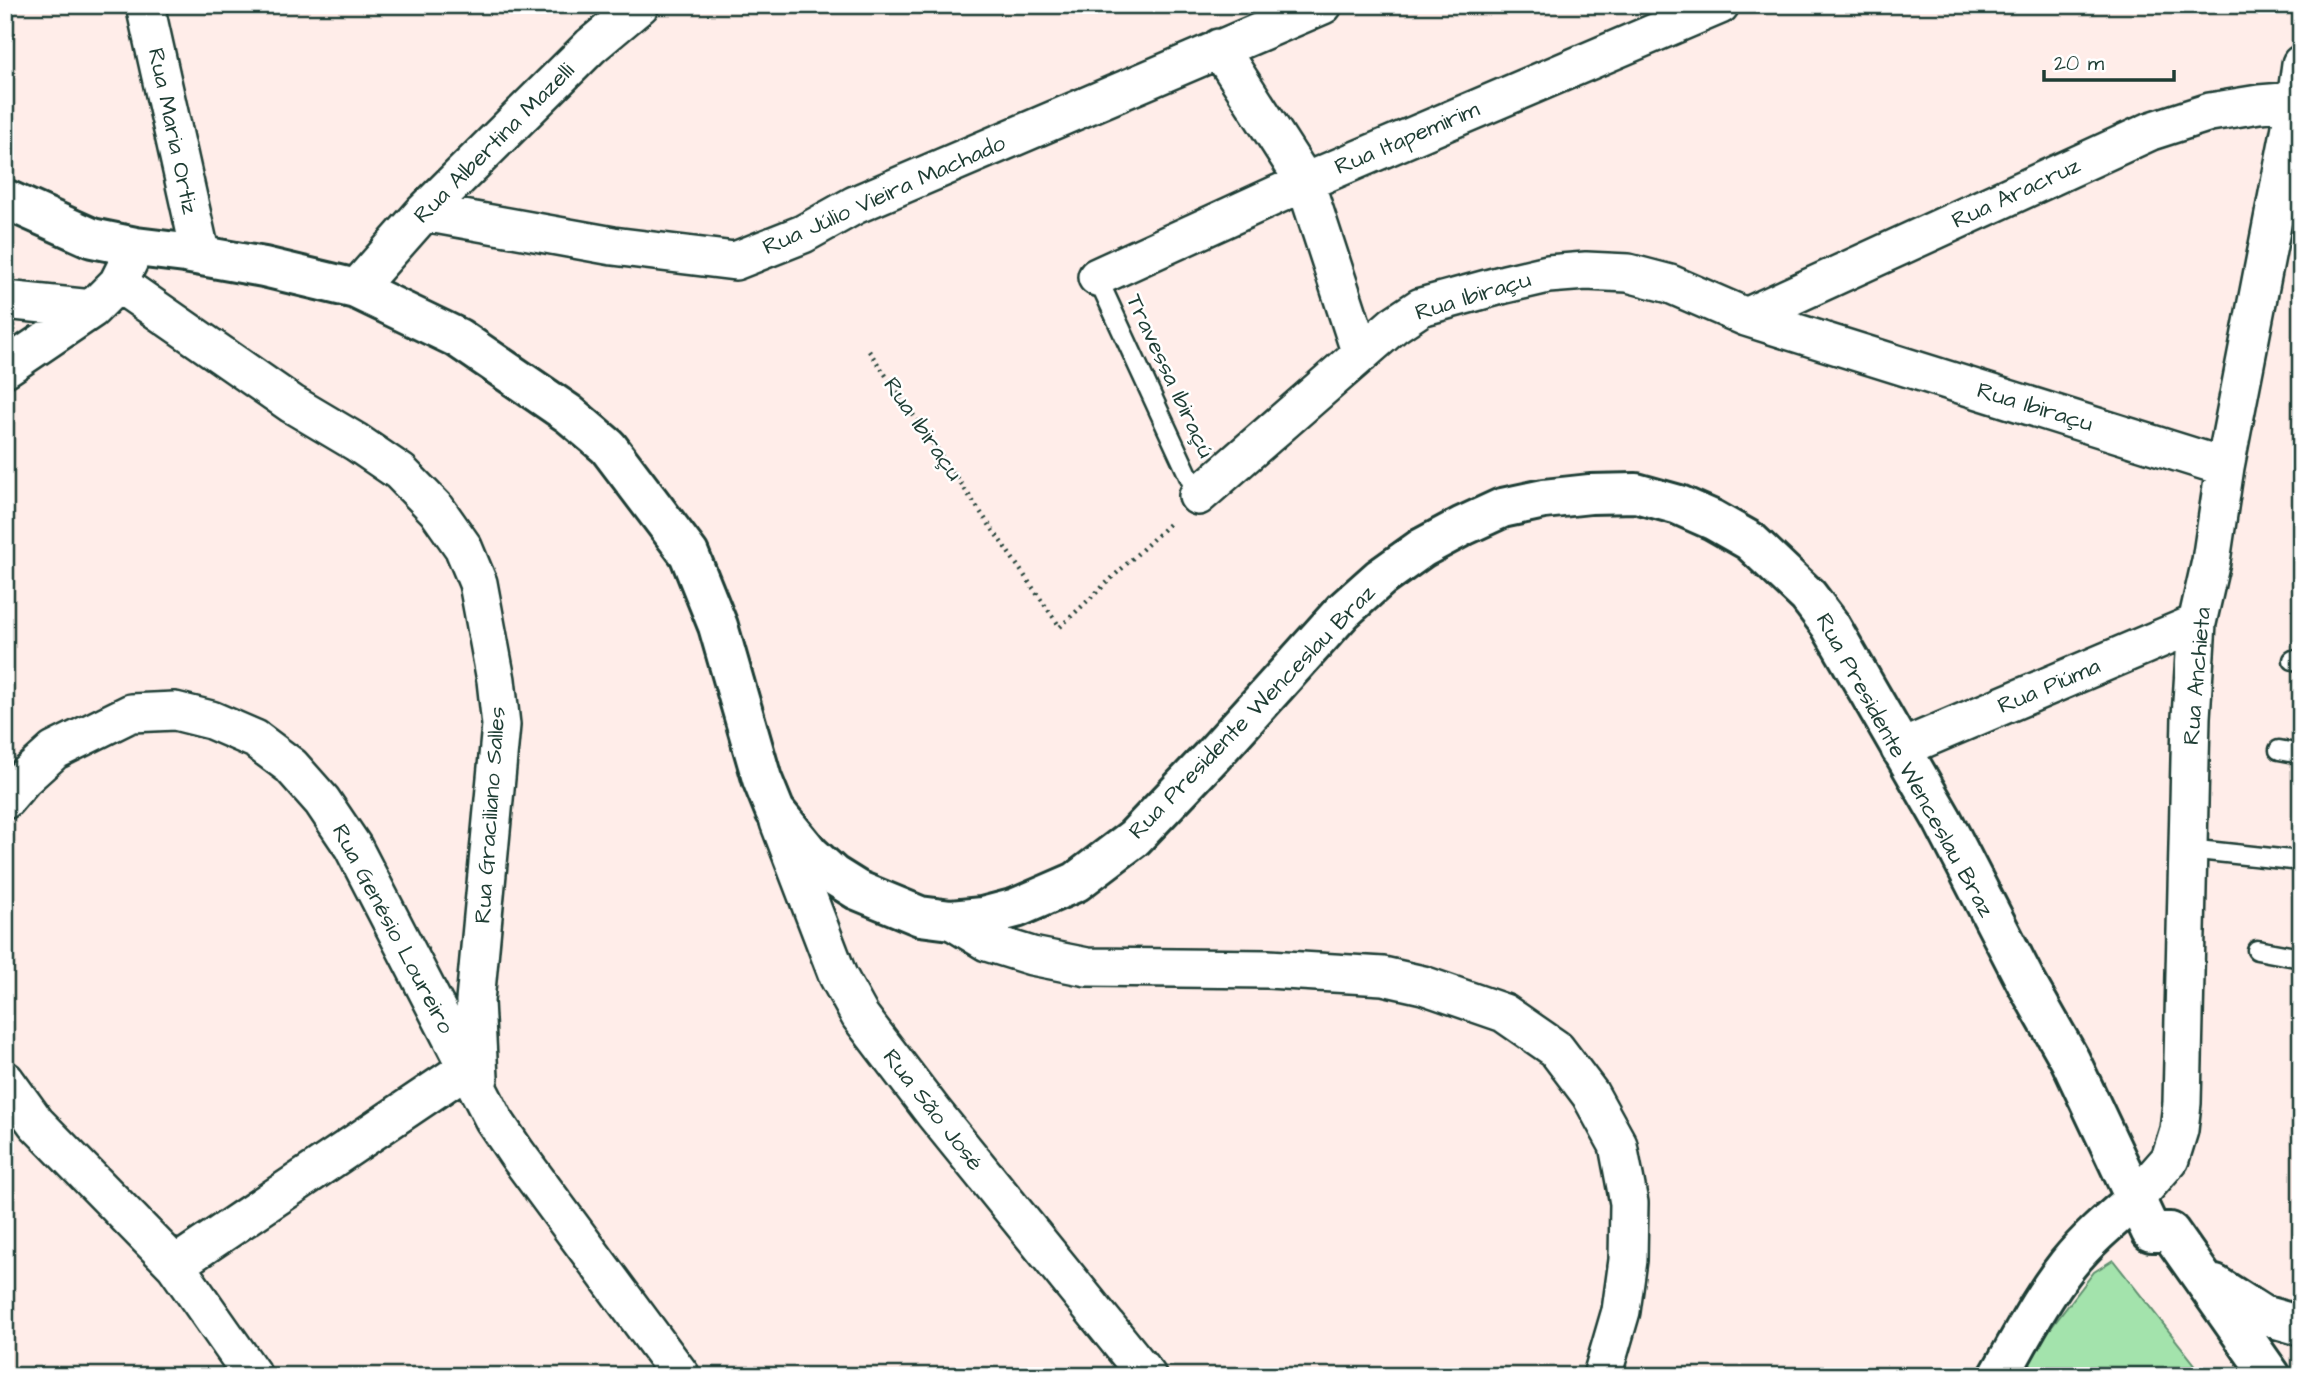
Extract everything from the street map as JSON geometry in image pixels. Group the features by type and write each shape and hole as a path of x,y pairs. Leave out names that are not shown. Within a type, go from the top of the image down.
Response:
{"street":[{"name":"Rua Maria Ortiz","path":"145,5 201,256"},
{"name":"Rua Albertina Mazelli","path":"356,289 424,212 590,46 640,5"},
{"name":"Rua Júlio Vieira Machado","path":"424,212 613,246 735,261 803,234 855,205 1323,5"},
{"name":"Rua Itapemirim","path":"1097,276 1305,182 1720,5"},
{"path":"1219,48 1305,182 1361,354"},
{"name":"Rua Anchieta","path":"2135,1199 2170,1159 2179,1130 2182,1103 2191,717 2197,623 2216,534 2225,467 2301,64"},
{"name":"Rua Aracruz","path":"1746,317 2151,131 2210,112 2296,101"},
{"name":"Rua Presidente Wenceslau Braz","path":"5,198 92,238 297,274 356,289 458,338 569,414 608,446 689,554 718,626 762,779 775,811 810,854 833,875 857,890 920,916 951,920 982,916 1016,908 1076,882 1142,830 1343,611 1380,578 1422,548 1463,526 1502,508 1545,499 1590,494 1636,493 1679,505 1713,520 1750,541 1808,596 1830,625 1942,819 2027,984 2070,1060 2151,1232 2170,1232"},
{"path":"5,368 92,309 118,283 136,247"},
{"name":"Rua Ibiraçu","path":"1198,496 1394,325 1420,307 1548,274 1586,271 1629,273 1670,284 1746,317 2225,467"},
{"name":"Rua Graciliano Salles","path":"118,283 292,404 400,472 437,510 463,547 478,583 484,609 501,725 475,1001 473,1081 517,1154 681,1376"},
{"path":"5,300 92,309"},
{"name":"Rua Piúma","path":"1900,749 2197,623"},
{"name":"Rua Genésio Loureiro","path":"5,800 23,779 54,751 131,713 175,711 211,720 255,739 291,766 322,801 353,847 473,1081"},
{"name":"Rua São José","path":"775,811 838,976 860,1016 934,1113 1147,1376"},
{"path":"951,920 987,942 1032,956 1087,967 1268,969 1383,976 1423,985 1504,1013 1556,1049 1590,1094 1618,1145 1629,1203 1628,1260 1621,1311 1602,1376"},
{"path":"5,1080 36,1123 175,1265 253,1376"},
{"path":"175,1265 473,1081"},
{"path":"1999,1376 2054,1283 2069,1263 2090,1239 2135,1199"},
{"name":"Rua Presidente Wenceslau Braz","path":"2170,1232 2199,1272 2232,1297 2262,1315 2301,1326"},
{"name":"Rua Presidente Wenceslau Braz","path":"2170,1232 2271,1376"}],"lane":[{"name":"Travessa Ibiraçú","path":"1097,276 1198,496"},
{"path":"2279,750 2301,754"},
{"path":"2188,849 2301,862"},
{"path":"2258,950 2301,958"}],"path":[{"name":"Rua Ibiraçu","path":"869,351 1060,627 1198,496"}],"green space":[{"path":"2113,1260 2204,1376 2020,1376 2044,1337 2094,1272"}]}
